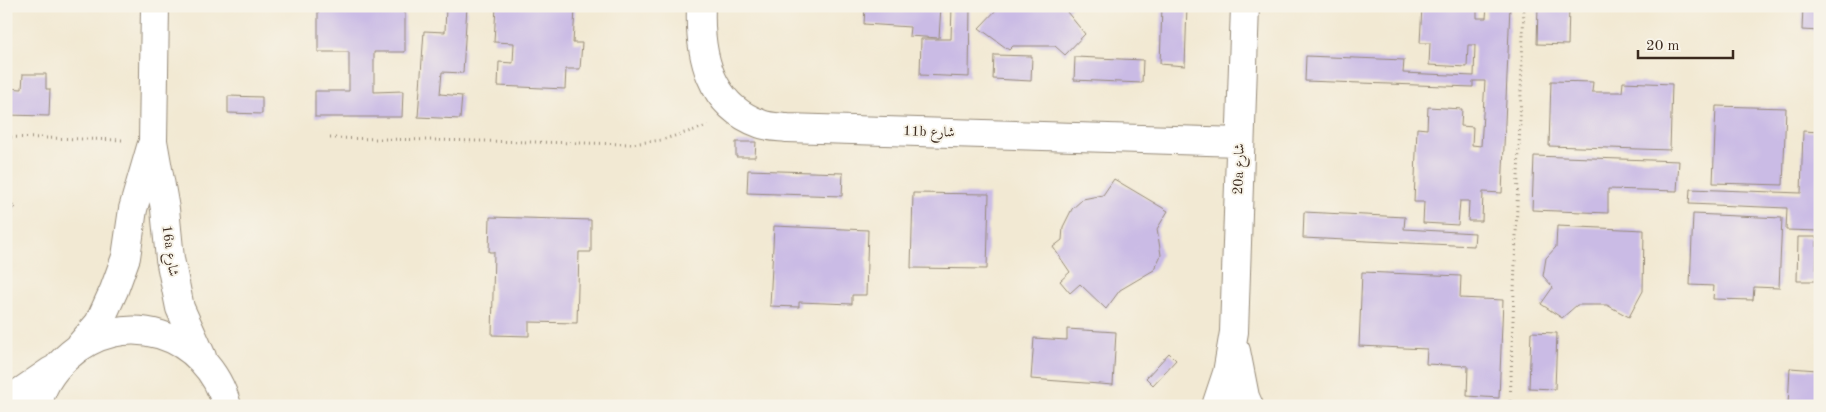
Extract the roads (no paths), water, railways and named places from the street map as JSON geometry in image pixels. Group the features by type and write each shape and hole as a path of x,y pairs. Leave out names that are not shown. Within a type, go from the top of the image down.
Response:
{"street":[{"name":"16a شارع","path":"156,6 153,141 165,209 170,259 180,308 202,357"},
{"name":"11b شارع","path":"701,6 702,51 709,74 721,97 739,114 762,125 787,128 1240,142"},
{"name":"20a شارع","path":"1245,6 1234,332 1239,373 1249,406"},
{"name":"16a شارع","path":"80,345 99,323 126,257 133,209 153,141"},
{"path":"6,402 54,369 80,345 104,334 130,330 156,332 181,342 202,357 225,397 250,406"},
{"name":"20a شارع","path":"1216,406 1226,373 1234,332"},
{"path":"38,406 39,398 54,369"}]}
